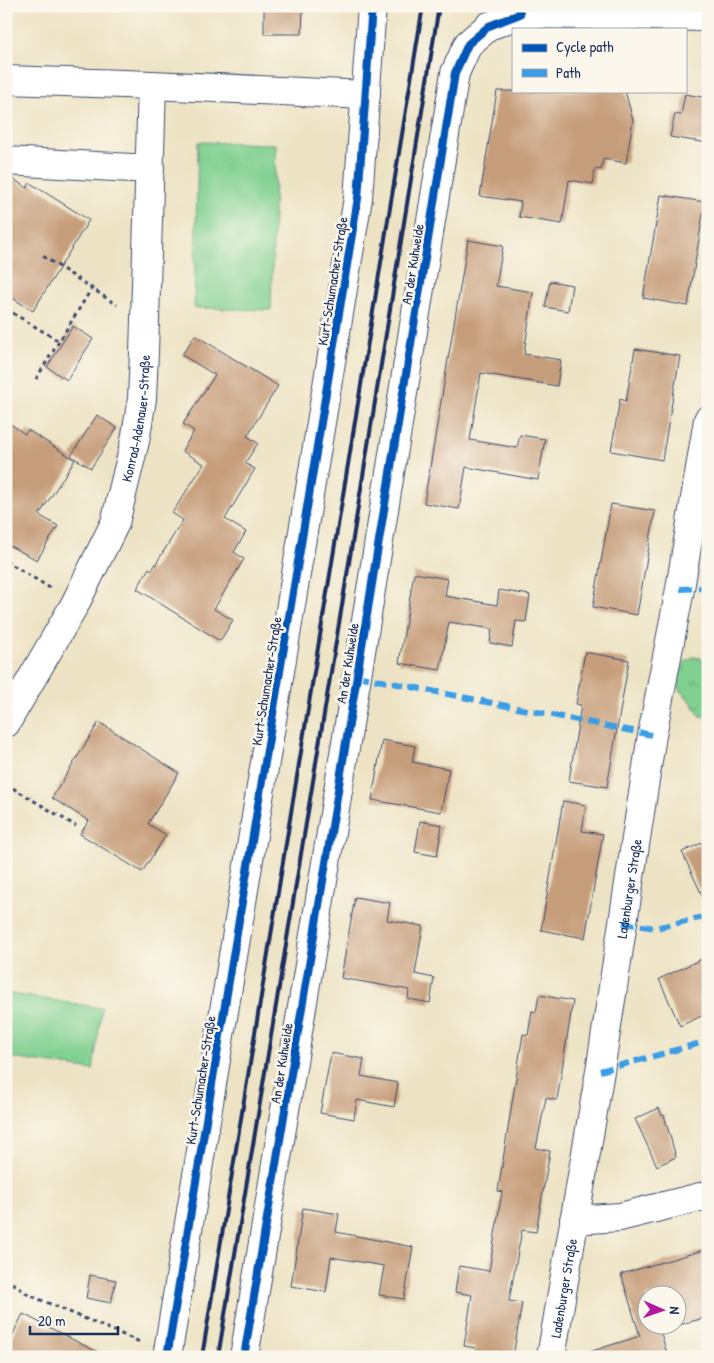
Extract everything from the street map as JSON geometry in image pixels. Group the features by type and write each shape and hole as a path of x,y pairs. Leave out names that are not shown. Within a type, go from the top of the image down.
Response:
{"street":[{"name":"Kurt-Schumacher-Straße","path":"168,1355 358,198 372,6"},
{"path":"519,10 708,17"},
{"name":"An der Kuhweide","path":"244,1357 455,73 468,44 489,26 519,10"},
{"path":"6,80 366,95"},
{"name":"Konrad-Adenauer-Straße","path":"6,723 75,604 116,524 135,441 142,399 152,85"},
{"path":"6,161 150,169"},
{"name":"Ladenburger Straße","path":"551,1357 600,1071 652,735 680,590 708,420"},
{"path":"574,1220 620,1217 708,1195"}],"path":[{"path":"43,256 145,324"},
{"path":"36,379 92,288"},
{"path":"6,309 59,341"},
{"path":"6,561 75,604"},
{"path":"6,784 76,826"},
{"path":"6,1278 27,1294 168,1355"}],"green space":[{"path":"198,142 276,144 271,310 194,308"},
{"path":"693,657 701,658 708,672 708,717 700,716 692,703 680,690 678,673 686,661"},
{"path":"6,993 102,1008 93,1070 6,1057"}],"building":[{"path":"264,6 303,6 302,34 264,34"},
{"path":"497,91 625,92 633,120 626,163 603,159 601,170 595,169 593,184 569,180 562,224 519,217 521,202 480,196"},
{"path":"685,94 708,98 708,143 670,137 675,114 681,115"},
{"path":"6,177 10,177 27,188 30,183 89,220 33,311 6,294"},
{"path":"661,195 705,202 688,306 643,298"},
{"path":"468,240 503,246 496,286 533,292 524,354 561,360 557,386 481,373 470,440 517,448 520,435 545,439 538,480 466,467 459,509 424,503"},
{"path":"550,281 572,285 568,311 545,307"},
{"path":"73,326 93,339 67,380 47,367"},
{"path":"195,335 278,386 247,436 258,443 245,463 255,469 225,519 246,532 234,552 244,559 214,609 233,620 220,641 137,589 149,568 152,570 183,520 172,513 204,464 182,451 194,431 183,424 215,375 182,355"},
{"path":"635,349 680,356 662,460 611,451 620,399 626,401"},
{"path":"97,415 117,428 91,468 71,456"},
{"path":"6,421 25,434 28,430 75,460 39,515 58,526 37,560 6,544"},
{"path":"611,504 655,511 637,615 593,607"},
{"path":"414,573 448,579 445,596 497,605 499,590 530,595 526,622 516,621 512,647 490,643 492,629 449,622 440,670 399,663"},
{"path":"585,652 629,660 607,787 569,781 581,705 576,704"},
{"path":"99,722 179,773 148,824 166,835 142,872 80,834 89,821 52,798"},
{"path":"382,740 415,746 412,762 449,769 441,812 372,800"},
{"path":"563,801 586,805 582,831 603,834 585,938 541,930"},
{"path":"420,821 442,825 437,856 415,852"},
{"path":"708,840 708,908 682,852"},
{"path":"355,897 390,903 387,920 423,926 415,974 434,978 430,1003 408,999 409,990 341,978"},
{"path":"708,956 708,1013 680,1026 659,979"},
{"path":"539,995 573,1001 557,1100 546,1098 536,1148 550,1151 536,1232 522,1230 509,1301 522,1303 513,1357 474,1357 476,1348 464,1346 472,1295 455,1292 459,1266 489,1271 502,1192 498,1191 523,1034 528,1035 532,1011 536,1012"},
{"path":"331,1053 364,1059 361,1076 398,1083 394,1107 357,1100 354,1119 320,1113"},
{"path":"659,1108 662,1116 664,1115 676,1157 657,1166 635,1119"},
{"path":"303,1208 339,1214 336,1232 413,1247 404,1299 379,1295 384,1266 331,1257 326,1292 291,1286"},
{"path":"704,1250 708,1265 708,1317 686,1323 686,1286 636,1286 636,1323 621,1274"},
{"path":"90,1275 116,1280 111,1303 86,1298"},
{"path":"23,1314 107,1357 6,1357 6,1348"},
{"path":"640,1336 662,1336 668,1357 593,1357 592,1351"}],"railway":[{"path":"202,1357 423,6"},
{"path":"218,1357 439,6"}],"marked path":[{"path":"680,589 708,588"},
{"path":"357,676 652,735"},
{"path":"623,923 655,928 708,916"},
{"path":"600,1071 708,1041"}],"cycle path":[{"path":"167,1357 358,198 372,6"},
{"path":"244,1357 455,73 468,44 489,26 520,14 519,6"}]}
